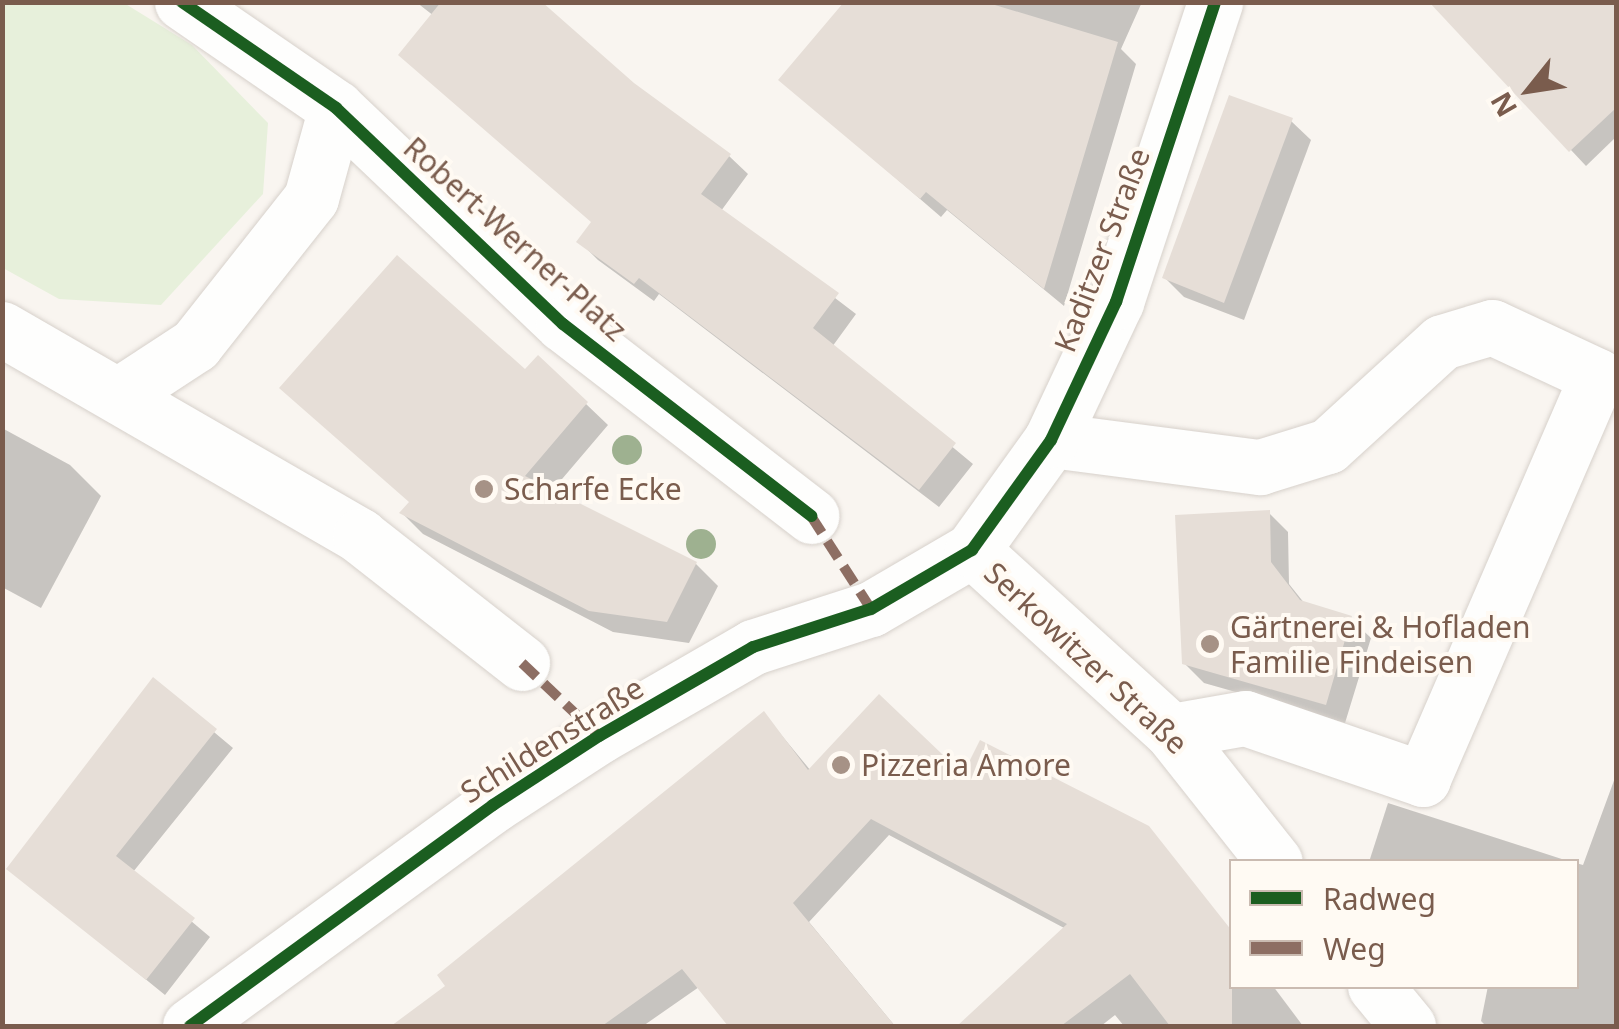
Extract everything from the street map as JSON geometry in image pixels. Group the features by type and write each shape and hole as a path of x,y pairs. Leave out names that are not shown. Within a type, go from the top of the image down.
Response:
{"street":[{"name":"Robert-Werner-Platz","path":"182,2 336,108 563,324 811,516"},
{"name":"Kaditzer Straße","path":"972,550 1051,440 1116,302 1215,2"},
{"path":"120,394 195,345 311,198 336,108"},
{"path":"1051,440 1260,467 1328,446 1442,342 1492,327 1596,376 1424,779 1245,718 1170,731"},
{"path":"2,329 360,536 522,663"},
{"name":"Serkowitzer Straße","path":"972,550 1170,731 1272,859"},
{"name":"Schildenstraße","path":"190,1026 493,805 599,736 753,648 871,609 972,550"},
{"path":"1377,989 1408,1026"}],"green space":[{"path":"2,3 124,3 192,45 268,123 263,194 161,305 59,299 3,268"}],"building":[{"path":"441,2 542,2 634,83 731,154 701,194 839,293 813,328 956,443 919,490 639,278 634,284 576,242 591,222 398,55"},
{"path":"844,2 985,2 1118,42 1044,289 926,192 920,199 778,80"},
{"path":"1429,2 1616,2 1616,108 1569,152"},
{"path":"1229,95 1293,118 1224,303 1162,278"},
{"path":"397,255 525,369 538,355 588,402 525,476 697,562 667,622 589,611 399,513 409,502 279,388"},
{"path":"1270,510 1271,562 1300,600 1352,616 1326,705 1182,664 1175,515"},
{"path":"153,677 217,729 116,856 195,918 146,980 6,869"},
{"path":"879,694 963,774 980,740 1149,826 1229,927 1232,1026 1170,1026 1130,974 1061,1026 957,1026 1067,924 871,819 793,903 895,1026 728,1026 682,969 602,1026 391,1026 445,986 437,975 764,711 808,770"}],"marked path":[{"path":"811,516 871,609"},
{"path":"522,663 599,736"}],"cycle path":[{"path":"182,2 336,108 563,324 811,516"},
{"path":"190,1026 493,805 599,736 753,647 871,609 972,550 1051,440 1116,302 1215,2"}],"place":[{"name":"Scharfe Ecke","path":"484,489"},
{"name":"Gärtnerei & Hofladen Familie Findeisen","path":"1210,644"},
{"name":"Pizzeria Amore","path":"841,765"}]}
